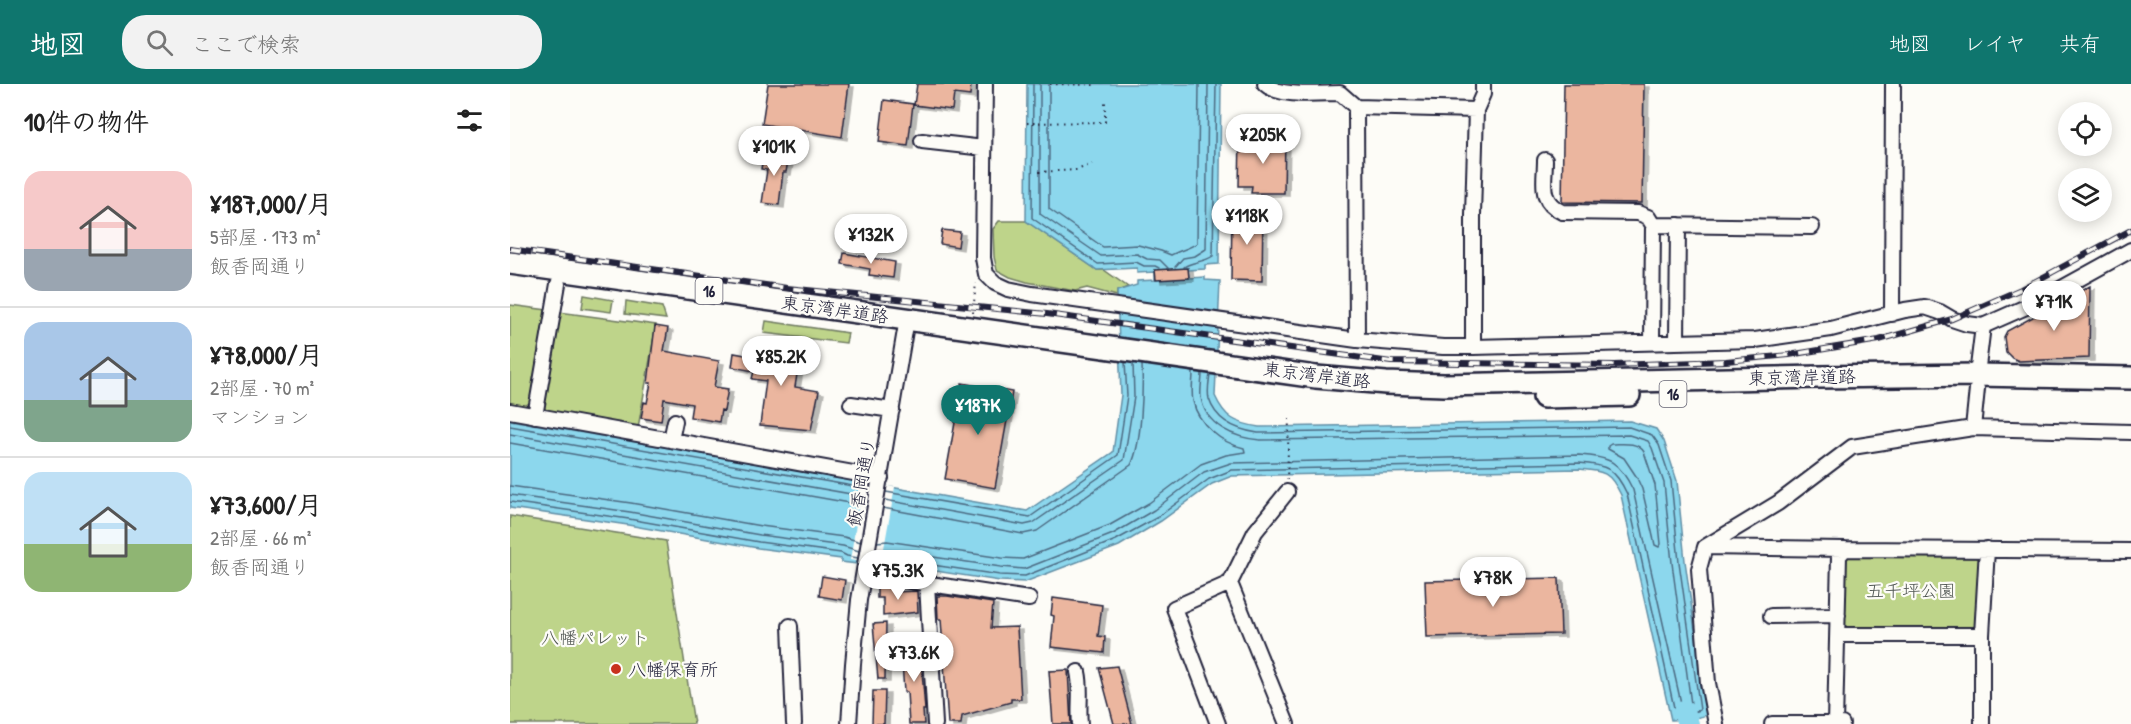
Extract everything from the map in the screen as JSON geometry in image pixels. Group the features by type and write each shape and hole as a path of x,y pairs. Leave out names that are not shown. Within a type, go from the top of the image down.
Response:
{"highway":[{"name":"東京湾岸道路","path":"510,263 906,326"},
{"name":"東京湾岸道路","path":"510,277 906,326 1218,369 1386,383 1444,385 1593,381 1977,382 2131,378"},
{"name":"東京湾岸道路","path":"1977,382 2131,391"}],"street":[{"path":"985,84 984,267 986,274 995,283 1008,289 1116,306 1356,340 1443,347 1755,340 1849,325 1925,308 1967,324 1983,326 2035,303 2131,250"},
{"path":"1264,84 1280,93 1340,93 1356,106 1476,110"},
{"path":"1473,347 1476,110 1483,94 1483,84"},
{"path":"1892,314 1893,84"},
{"path":"1356,106 1356,340"},
{"path":"922,141 984,148"},
{"path":"1545,160 1545,196 1553,208 1562,212 1638,213 1648,217 1653,225 1652,343"},
{"path":"1653,225 1812,226"},
{"path":"1677,342 1678,225"},
{"path":"535,416 558,284"},
{"name":"飯香岡通り","path":"849,724 852,664 864,568 906,326"},
{"path":"1973,428 1983,326"},
{"path":"851,404 892,410"},
{"path":"510,411 880,481"},
{"path":"671,440 675,421"},
{"path":"1716,724 1708,683 1699,569 1705,547 1778,503 1852,447 1973,428 2131,432"},
{"path":"1218,724 1174,608 1230,583 1255,532 1287,492"},
{"path":"1705,547 2131,551"},
{"path":"1835,724 1839,556 1845,549"},
{"path":"1982,724 1982,635 1987,549"},
{"path":"864,568 927,584 1029,599"},
{"path":"1230,583 1287,724"},
{"path":"927,584 935,724"},
{"path":"1771,616 1838,615"},
{"path":"790,626 794,724"},
{"path":"1838,635 1982,635"},
{"path":"1078,672 1082,686 1078,705 1080,724"},
{"path":"1772,724 1842,724"}],"path":[{"path":"1050,84 1096,85"},
{"path":"1027,123 1105,123 1105,102"},
{"path":"1039,172 1077,170 1092,164"},
{"path":"973,318 974,287 984,267"},
{"path":"1287,492 1289,419"}],"green space":[{"path":"999,221 1026,221 1097,270 1104,270 1128,287 1117,291 1117,296 1087,288 1075,291 1010,277 997,270 994,257 993,229"},
{"path":"584,295 613,300 611,312 582,308"},
{"path":"626,301 662,307 666,319 625,314"},
{"path":"510,305 547,310 532,401 523,407 510,405"},
{"path":"559,312 656,325 638,428 548,413 542,404"},
{"path":"766,321 848,333 846,343 764,333"},
{"name":"八幡パレット","path":"510,516 666,541 694,724 510,724"},
{"name":"五千坪公園","path":"1851,551 1972,552 1980,560 1978,622 1972,629 1849,630 1843,623 1844,559"}],"water":[{"path":"1027,84 1221,84 1219,264 1205,265 1205,269 1188,270 1189,278 1205,277 1205,280 1220,281 1215,396 1223,410 1237,421 1259,427 1630,421 1656,429 1664,441 1677,481 1685,561 1707,715 1692,719 1671,720 1621,495 1609,477 1595,471 1579,469 1232,476 1212,484 1161,521 1119,546 1025,582 1000,581 884,563 882,567 841,562 841,559 510,508 510,420 1027,511 1113,452 1121,395 1117,291 1137,285 1137,281 1155,280 1155,272 1137,273 1137,268 1097,270 1026,221"}],"pier":[{"path":"863,482 895,487 881,565 850,560"}],"building":[{"path":"768,84 849,84 842,137 762,124"},
{"path":"917,84 971,84 970,96 954,94 952,110 914,105"},
{"path":"1564,84 1644,84 1642,203 1562,202"},
{"path":"884,100 913,104 908,146 879,142"},
{"path":"1240,138 1285,138 1284,193 1251,193 1252,186 1239,186"},
{"path":"764,152 789,156 786,172 783,172 779,205 762,203 767,170 761,169"},
{"path":"1232,212 1263,213 1262,281 1231,280"},
{"path":"942,230 960,232 958,247 940,244"},
{"path":"844,253 895,262 893,278 869,275 870,269 842,264"},
{"path":"1188,268 1189,278 1156,280 1155,270"},
{"path":"2090,286 2089,358 2019,361 2006,352 2004,337 2007,331"},
{"path":"655,326 668,328 664,351 719,361 714,387 728,389 724,411 721,410 719,422 690,417 692,404 664,399 661,421 641,418 651,383 648,383"},
{"path":"759,343 801,349 795,387 819,391 811,430 760,425 766,381 752,379 754,371 732,367 734,353 756,357"},
{"path":"962,383 1012,392 995,488 945,479"},
{"path":"822,576 845,580 842,600 819,596"},
{"path":"1559,578 1561,634 1427,637 1425,581"},
{"path":"877,586 892,587 892,592 917,591 918,612 883,616 883,598 877,598"},
{"path":"937,596 993,603 991,628 1017,627 1021,699 1011,699 1011,702 962,716 961,724 948,724 941,619 938,619"},
{"path":"1053,598 1102,605 1098,636 1105,637 1104,653 1051,647"},
{"path":"886,623 885,679 878,679 873,624"},
{"path":"920,645 924,724 909,724 901,647"},
{"path":"1117,666 1132,724 1114,724 1099,668"},
{"path":"1068,670 1071,724 1053,724 1049,671"},
{"path":"873,691 885,691 884,724 872,724"}],"waterway":[{"path":"1684,711 1688,724"}],"railway":[{"path":"510,249 787,288 1047,314 1391,362 1614,365 1726,361 1789,355 1879,340 1952,319 2021,289 2131,230"}],"place":[{"name":"八幡保育所","path":"616,669"}]}
